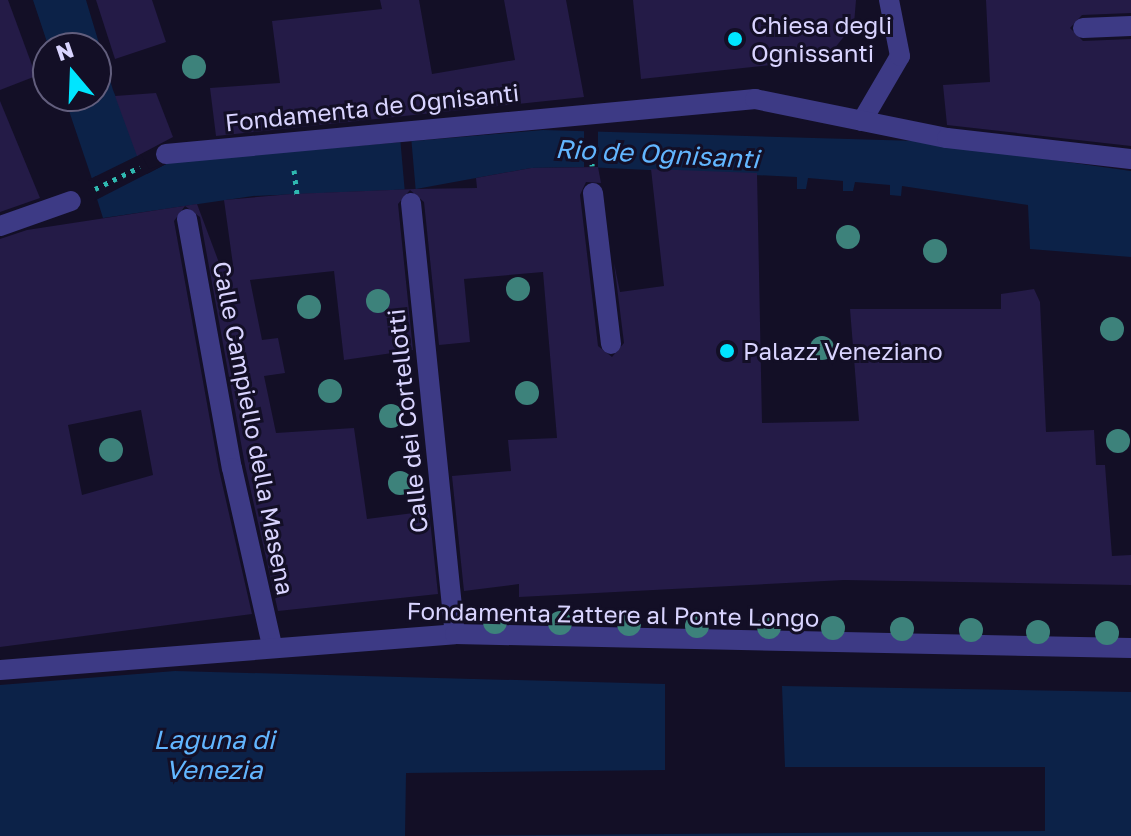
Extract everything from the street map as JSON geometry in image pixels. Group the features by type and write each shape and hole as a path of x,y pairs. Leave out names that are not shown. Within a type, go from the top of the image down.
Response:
{"street":[{"path":"862,121 883,92 900,56 889,0"},
{"path":"1083,28 1131,26"},
{"name":"Fondamenta de Ognisanti","path":"166,154 584,112 755,99 947,138 1131,159"},
{"path":"593,193 611,344"},
{"path":"0,226 71,201"},
{"name":"Calle dei Cortellotti","path":"411,203 455,634"},
{"name":"Calle Campiello della Masena","path":"187,219 232,468 272,645"},
{"name":"Fondamenta Zattere al Ponte Longo","path":"0,670 272,645 455,634 1131,648"}],"water":[{"path":"33,0 86,0 96,32 44,32"},
{"name":"Rio de Ognisanti","path":"112,87 147,174 170,162 543,130 918,141 1131,171 1131,257 1030,249 1028,205 902,186 901,196 890,195 890,185 855,182 853,191 843,191 843,181 808,178 806,189 797,189 797,177 586,167 531,168 416,189 253,196 103,218 97,199 103,196 96,176 92,179 69,112 112,112"},
{"name":"Laguna di Venezia","path":"175,671 665,684 665,770 406,773 405,836 0,836 0,685"},
{"path":"782,686 1131,692 1131,836 420,836 1045,831 1045,767 785,767"}],"pier":[{"path":"584,126 598,126 598,171 584,171"},
{"path":"411,136 416,193 405,194 400,137"},
{"path":"141,154 149,169 170,162 94,201 99,194 95,182 88,180"}],"building":[{"path":"0,0 8,0 32,65 32,78 0,90"},
{"path":"96,0 152,0 166,42 115,59 112,32 106,32"},
{"path":"380,0 419,0 432,74 515,60 504,0 566,0 584,97 216,136 210,88 280,83 272,21 382,9"},
{"name":"Chiesa degli Ognissanti","path":"633,0 856,0 854,24 826,59 641,79"},
{"path":"986,0 1131,0 1131,13 1082,15 1070,28 1083,41 1131,39 1131,146 947,125 943,85 990,82"},
{"path":"156,93 173,137 137,156 115,96"},
{"path":"0,101 40,198 0,212"},
{"path":"598,167 601,183 586,182 580,195 598,346 612,357 624,343 614,263 620,292 664,286 651,169 757,173 762,423 859,421 850,309 1001,309 1001,294 1034,289 1040,302 1046,432 1094,430 1096,465 1105,465 1112,556 1131,555 1131,585 844,580 519,597 519,584 464,591 452,476 511,471 508,440 557,438 543,272 464,279 470,342 439,345 424,202 410,190 398,204 413,350 344,360 334,271 250,280 262,340 278,338 285,373 264,376 276,433 354,428 367,519 429,511 438,594 278,611 245,465 200,217 185,206 174,221 219,470 252,614 0,647 0,239 27,230 197,204 221,268 233,265 224,200 292,194 415,189 477,188 476,178 531,168","holes":["141,410 153,475 82,495 68,425"]}],"place":[{"name":"Chiesa degli Ognissanti","path":"735,39"},
{"name":"Palazz Veneziano","path":"727,351"}]}
